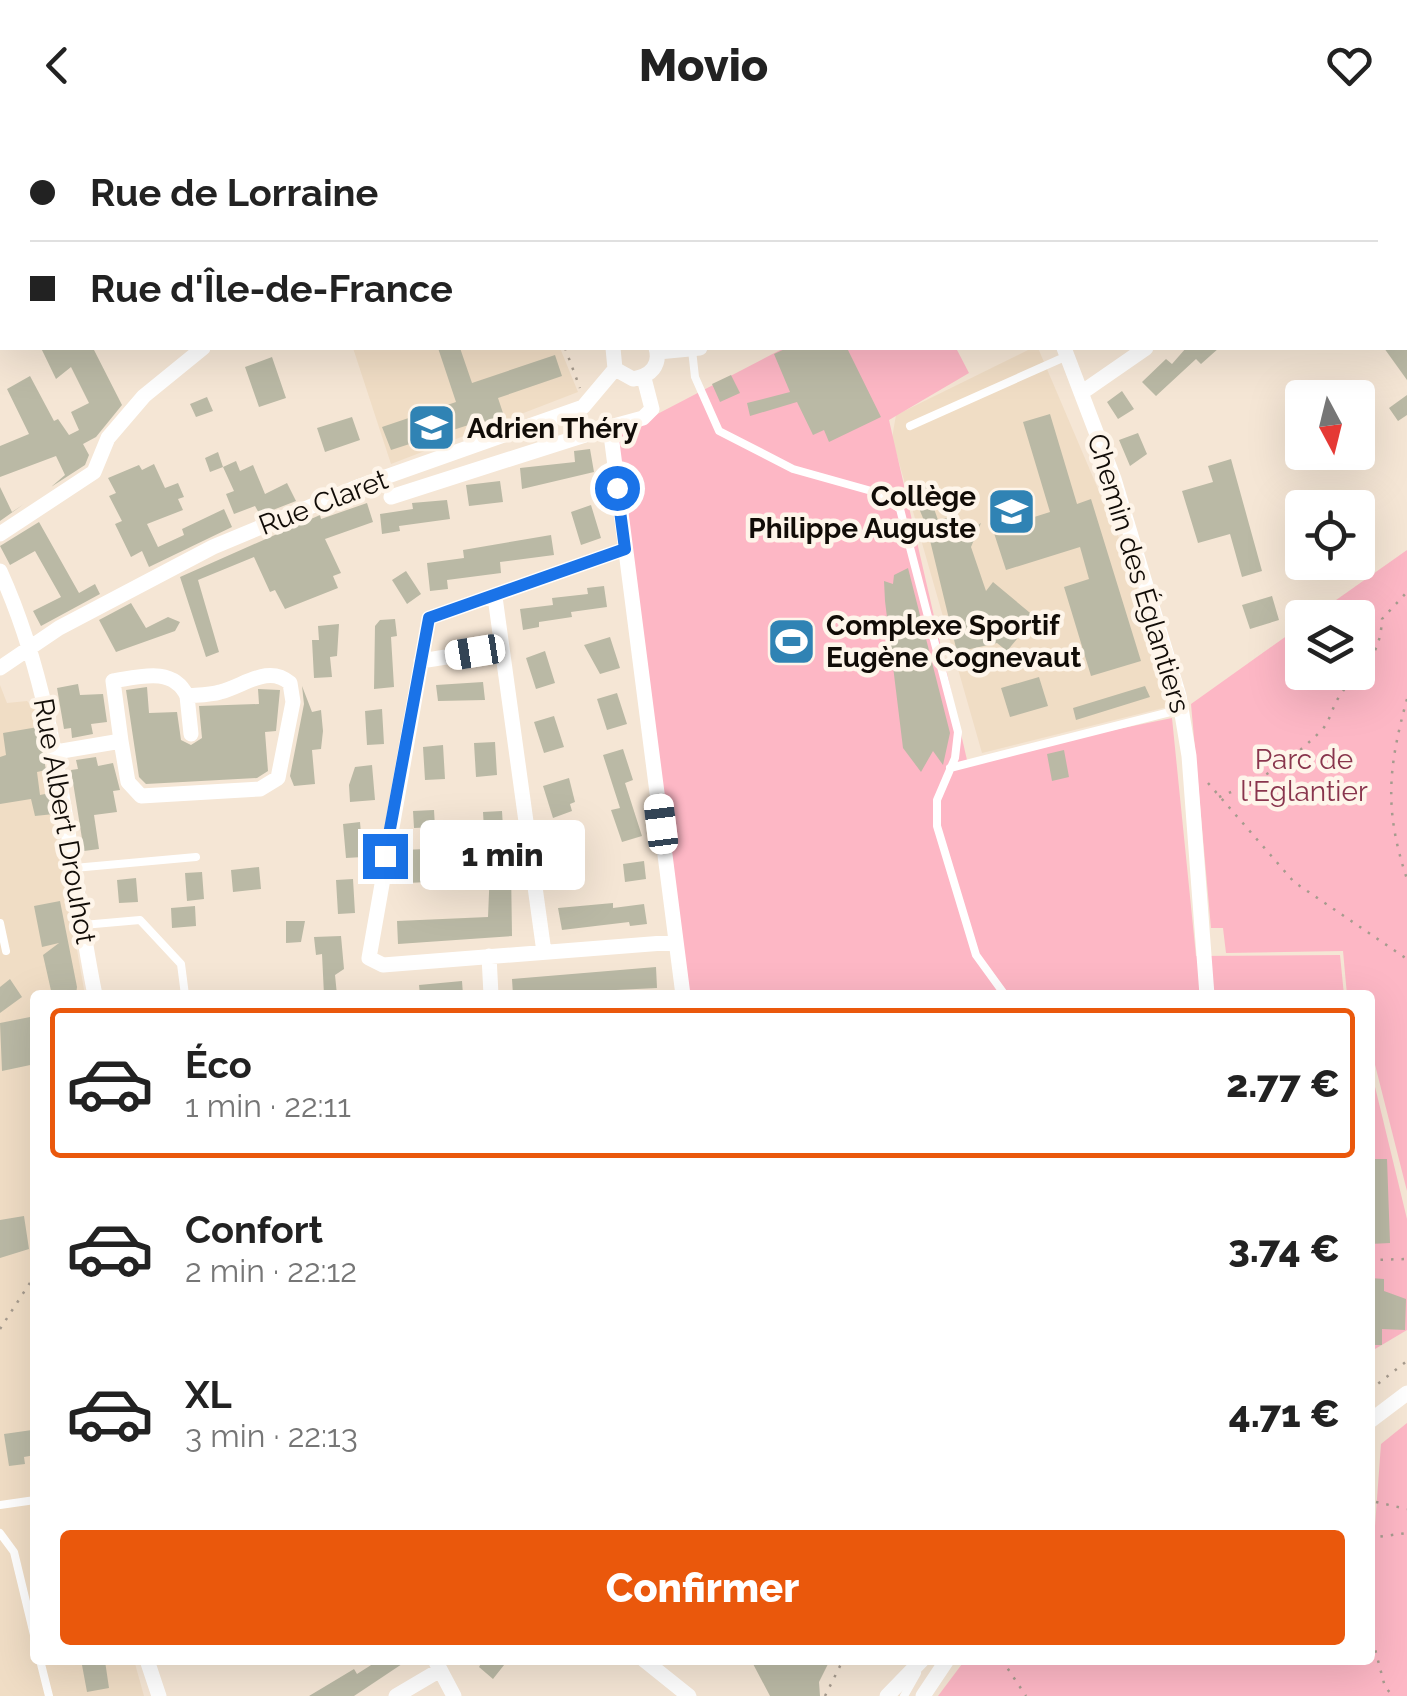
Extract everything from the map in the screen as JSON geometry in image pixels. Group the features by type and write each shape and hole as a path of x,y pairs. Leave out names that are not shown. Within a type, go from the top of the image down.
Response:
{"street":[{"path":"0,534 94,472 108,438 144,396 201,350"},
{"path":"610,355 623,376 644,378 652,371 657,350"},
{"path":"1081,393 1143,350"},
{"name":"Chemin des Églantiers","path":"1066,352 1114,479 1182,708 1207,990"},
{"name":"Rue Claret","path":"0,668 133,586 213,546 360,486 584,406 610,355"},
{"path":"391,498 643,418 652,409 644,378"},
{"path":"610,427 682,990"},
{"path":"625,549 429,618 368,958 374,964 676,942"},
{"name":"Rue Albert Drouhot","path":"0,571 31,648 56,752 94,990"},
{"path":"496,597 544,952"},
{"path":"421,661 502,648"},
{"path":"186,696 218,693 265,675 281,675 290,683 293,702 278,778 271,785 141,796 128,782 113,681 154,675 172,678 186,696 191,734"},
{"path":"56,752 122,741"},
{"path":"489,956 491,990"},
{"path":"1375,1418 1407,1394"},
{"path":"149,1665 159,1696"},
{"path":"396,1696 438,1665 454,1696"},
{"path":"650,1665 688,1696"},
{"path":"887,1696 919,1665"},
{"path":"924,1696 943,1666"}],"lane":[{"path":"696,350 700,392 719,432 793,469 875,492 900,509 958,732 937,800 937,826 976,955 1001,990"},
{"path":"910,426 1066,352"},
{"path":"950,768 1182,708"},
{"path":"74,868 196,857"},
{"path":"83,924 140,920 181,964 184,990"},
{"path":"0,923 6,951"},
{"path":"0,1505 30,1501"},
{"path":"0,1533 14,1552 30,1618"},
{"path":"41,1665 49,1696"},
{"path":"904,1696 921,1665"},
{"path":"915,1696 943,1666"}],"path":[{"path":"1218,797 1288,763 1302,743 1323,730 1339,696 1381,646 1382,619 1407,592"},
{"path":"1407,699 1389,772 1398,850 1407,879"},
{"path":"1188,756 1218,797 1294,882 1407,959"},
{"path":"1375,1260 1407,1258"},
{"path":"0,1329 30,1283"},
{"path":"1375,1386 1407,1361"},
{"path":"1376,1502 1407,1509"},
{"path":"1375,1537 1407,1533"},
{"path":"1375,1649 1385,1687 1393,1696"},
{"path":"825,1696 840,1665"},
{"path":"1005,1665 1026,1696"}],"shaded area":[{"name":"Adrien Théry","path":"354,350 561,350 578,392 391,464"},
{"name":"Collège Philippe Auguste","path":"1028,350 1039,350 1127,557 1175,705 982,753 892,438 896,415"},
{"path":"0,685 7,703 27,701 34,708 84,990 30,990 30,1665 135,1665 144,1696 0,1696"}],"green space":[{"name":"Complexe Sportif Eugène Cognevaut","path":"780,350 957,350 969,373 889,420 967,760 1172,718 1196,956 1340,955 1344,990 685,990 617,435"},
{"name":"Parc de l'Eglantier","path":"1407,550 1407,1191 1375,1065 1375,990 1347,990 1343,951 1226,953 1223,928 1211,928 1191,704 1285,637 1285,690 1375,690 1375,600 1336,600 1364,580 1375,580 1375,573"},
{"path":"1375,1087 1407,1219 1407,1330 1375,1349"},
{"path":"1407,1423 1407,1696 938,1696 961,1665 1375,1665 1375,1526 1381,1444"}],"building":[{"path":"42,350 94,350 122,405 96,437 83,444 89,455 85,465 51,487 65,475 56,456 0,477 0,446 29,434 7,389 30,376 54,421 58,419 69,435 79,430 71,412 89,403 71,367 56,379"},
{"path":"439,350 461,350 472,383 555,355 562,376 498,398 506,422 487,428 484,420 391,450 382,427 456,402"},
{"path":"783,350 848,350 881,417 829,442 824,430 813,435 797,402 750,416 747,403 790,392 774,354"},
{"path":"1184,350 1217,350 1201,364 1196,359 1156,396 1142,382 1166,359 1172,364"},
{"path":"1385,350 1407,350 1407,380"},
{"path":"272,357 286,398 259,407 245,367"},
{"path":"731,375 740,393 720,402 712,384"},
{"path":"1122,391 1134,409 1118,419 1107,402"},
{"path":"1407,395 1407,415 1398,421 1389,408"},
{"path":"207,397 213,411 196,417 190,404"},
{"path":"1050,414 1077,504 1091,499 1141,661 1091,676 1064,587 1089,579 1080,547 1006,570 993,530 1050,512 1023,422"},
{"path":"352,417 360,440 325,452 317,428"},
{"path":"1138,433 1147,454 1130,466 1119,440"},
{"path":"590,449 594,472 522,489 520,468 575,462 574,451"},
{"path":"218,452 223,467 210,472 205,458"},
{"path":"1231,459 1262,571 1242,577 1230,534 1198,543 1182,491 1213,482 1208,466"},
{"path":"236,461 240,471 253,465 265,494 287,483 296,501 260,515 255,506 234,514 226,494 234,491 223,467"},
{"path":"154,464 165,488 178,483 184,497 178,499 183,510 147,524 158,547 184,535 182,529 224,509 232,527 149,567 142,551 131,557 115,524 122,521 109,496 116,493 108,478 139,465 142,470"},
{"path":"500,481 503,502 469,506 466,485"},
{"path":"926,486 938,520 952,517 958,538 981,523 971,547 986,591 993,582 1035,617 1007,651 997,643 957,652 927,528 912,491"},
{"path":"0,487 12,512 24,504 0,521"},
{"path":"447,500 450,519 399,526 400,531 382,534 380,514 413,509 412,503"},
{"path":"367,503 373,522 325,539 341,573 333,576 338,588 285,609 275,590 270,592 254,557 198,580 219,652 206,657 180,577 320,515 321,519"},
{"path":"591,505 601,538 581,545 571,512"},
{"path":"39,522 79,593 95,584 100,594 41,626 33,611 61,597 35,551 10,565 0,546"},
{"path":"551,535 554,555 500,562 501,573 447,580 448,589 430,591 427,563 464,558 463,550"},
{"path":"908,568 950,733 943,765 933,751 921,772 903,748 885,601 884,581 893,584 894,575"},
{"path":"406,571 421,594 407,604 392,580"},
{"path":"604,586 607,607 571,612 572,617 539,622 539,627 523,630 520,609 553,605 552,598 588,594 587,588"},
{"path":"1272,596 1279,620 1250,629 1242,605"},
{"path":"131,603 146,628 168,617 180,622 175,631 116,652 99,620"},
{"path":"395,619 397,636 391,637 394,687 374,689 375,626 380,620"},
{"path":"339,624 337,656 330,657 332,677 314,678 312,640 319,640 318,626"},
{"path":"610,637 620,668 600,674 584,645"},
{"path":"545,651 555,683 536,689 526,658"},
{"path":"1039,677 1048,706 1010,717 1001,688"},
{"path":"483,682 485,700 438,701 436,685"},
{"path":"78,684 80,695 103,694 107,722 91,724 93,734 72,738 71,728 64,729 57,688"},
{"path":"302,686 312,712 321,710 323,731 321,749 312,750 315,784 294,786 290,776 304,704"},
{"path":"1145,686 1150,697 1076,720 1073,708"},
{"path":"147,687 149,713 177,712 181,740 191,745 202,738 199,706 259,704 258,689 280,690 276,731 265,732 268,771 257,778 146,784 139,777 126,690"},
{"path":"617,693 627,724 607,730 597,699"},
{"path":"382,709 384,744 367,745 365,711"},
{"path":"554,716 564,747 544,753 534,722"},
{"path":"38,727 46,770 37,772 40,795 50,793 54,814 35,816 31,799 0,804 0,757 6,755 3,733"},
{"path":"495,742 497,775 476,777 474,743"},
{"path":"443,745 445,779 425,780 423,747"},
{"path":"623,749 633,780 625,783 642,836 622,842 611,810 620,808 603,755"},
{"path":"1064,750 1069,777 1052,781 1047,754"},
{"path":"96,757 98,766 113,763 120,790 113,791 117,812 94,815 99,849 84,851 71,770 78,769 76,760"},
{"path":"372,765 375,800 350,802 349,785 355,767"},
{"path":"569,778 575,802 570,804 572,811 553,818 543,786"},
{"path":"434,810 435,827 414,828 413,811"},
{"path":"502,811 504,844 485,846 483,812"},
{"path":"360,822 363,857 346,858 343,824"},
{"path":"570,844 575,857 555,864 551,850"},
{"path":"425,849 428,882 407,883 404,850"},
{"path":"644,861 646,879 625,882 623,864"},
{"path":"259,867 261,889 233,892 231,870"},
{"path":"511,868 512,936 398,944 397,921 488,917 490,869"},
{"path":"202,872 204,899 187,901 185,873"},
{"path":"136,878 138,902 119,903 117,880"},
{"path":"353,879 355,913 338,914 336,880"},
{"path":"60,901 77,990 51,990 43,955 59,943 42,947 34,906"},
{"path":"613,903 613,908 644,904 647,924 630,926 629,922 562,930 558,908"},
{"path":"195,906 196,926 172,928 171,908"},
{"path":"286,921 305,921 301,942 286,943"},
{"path":"341,936 344,969 335,975 336,990 324,990 322,954 316,955 314,937"},
{"path":"656,967 657,988 513,990 512,979"},
{"path":"10,979 22,997 0,1013 0,987"},
{"path":"462,981 463,990 420,990 419,985"},
{"path":"30,1017 30,1065 2,1071 0,1023"},
{"path":"1375,1159 1387,1159 1390,1243 1375,1244"},
{"path":"24,1216 29,1249 0,1258 0,1220"},
{"path":"1375,1278 1384,1279 1384,1291 1406,1299 1405,1330 1382,1329 1382,1345 1375,1345"},
{"path":"30,1430 30,1456 24,1457 25,1464 9,1466 4,1434"},
{"path":"82,1665 106,1665 109,1688 87,1692"},
{"path":"371,1665 400,1665 354,1696 309,1696 354,1669 357,1674"},
{"path":"480,1665 504,1665 493,1679"},
{"path":"754,1665 828,1665 819,1682 820,1696 770,1696"}],"place":[{"name":"Adrien Théry","path":"432,428"},
{"name":"Collège Philippe Auguste","path":"1011,512"},
{"name":"Complexe Sportif Eugène Cognevaut","path":"791,641"}],"route":[{"path":"385,856 429,618 625,549 617,488"}]}
